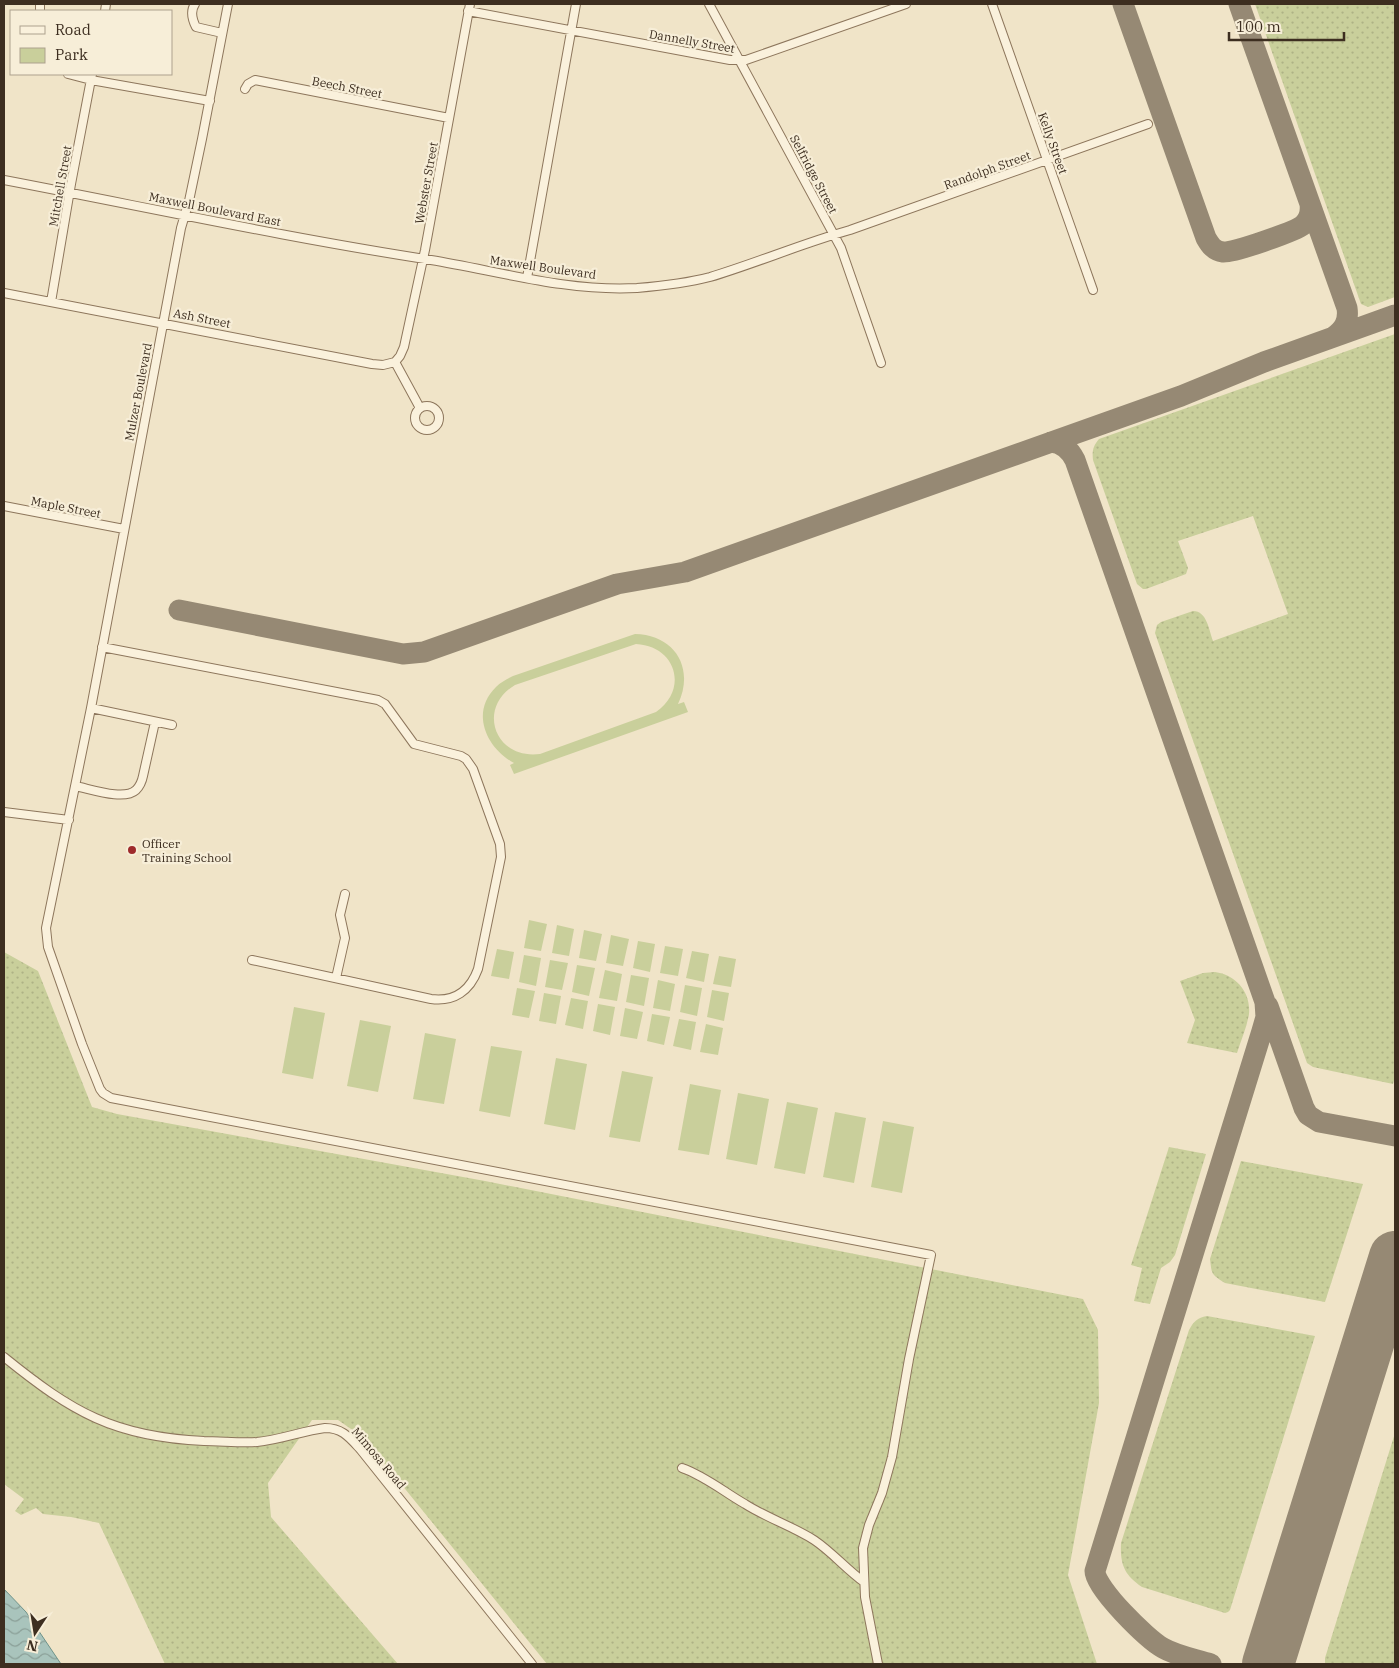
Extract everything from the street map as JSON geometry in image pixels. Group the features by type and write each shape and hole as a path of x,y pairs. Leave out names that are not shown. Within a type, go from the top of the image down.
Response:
{"street":[{"path":"196,4 192,13 192,20 196,27 222,33"},
{"name":"Mulzer Boulevard","path":"228,4 210,101 163,322 76,786 47,920 46,940 83,1047 100,1089 106,1096 408,1156 931,1255 888,1475 865,1539 864,1582"},
{"path":"527,278 576,4"},
{"name":"Selfridge Street","path":"710,4 834,235 881,362"},
{"name":"Dannelly Street","path":"469,7 571,30 730,60 740,60 756,57 906,4"},
{"name":"Kelly Street","path":"992,4 1093,290"},
{"name":"Webster Street","path":"395,362 404,347 469,7"},
{"path":"76,75 210,101"},
{"name":"Mitchell Street","path":"51,302 69,192 92,77"},
{"name":"Beech Street","path":"245,89 248,84 255,80 449,118"},
{"name":"Randolph Street","path":"834,235 1148,124"},
{"name":"Maxwell Boulevard East","path":"4,180 422,259"},
{"name":"Maxwell Boulevard","path":"422,259 572,285 625,288 676,284 710,277 834,235"},
{"name":"Ash Street","path":"4,293 163,322 372,364 383,365 395,362"},
{"path":"395,362 420,408"},
{"name":"Maple Street","path":"4,506 124,529"},
{"path":"102,647 378,700 385,704 414,744 455,754 466,759 476,776 501,851 500,865 478,969 470,985 457,996 440,1000 252,960"},
{"path":"91,708 172,725"},
{"path":"76,786 118,795 127,795 136,791 141,784 155,722"},
{"path":"4,812 69,820"},
{"path":"336,978 344,938 340,915 345,894"},
{"name":"Mimosa Road","path":"4,1357 35,1382 67,1404 109,1424 139,1434 179,1439 242,1442 269,1440 325,1428 334,1428 343,1432 360,1448 532,1664"},
{"path":"682,1468 695,1473 746,1505 814,1540 864,1582 868,1616 878,1664"}],"green space":[{"path":"1255,4 1395,4 1395,297 1368,307 1361,304"},
{"path":"1395,334 1395,1077 1393,1084 1313,1067 1307,1063 1155,633 1157,625 1161,622 1193,611 1198,612 1204,618 1213,641 1288,614 1253,516 1178,541 1188,568 1186,574 1143,589 1137,584 1093,460 1093,454 1094,446 1099,439"},
{"path":"635,634 649,636 661,640 671,647 678,656 684,678 683,691 678,704 684,702 688,712 514,774 510,765 514,763 504,756 489,739 483,718 484,707 488,697 498,685 513,676","holes":["636,644 661,652 669,660 675,681 666,703 656,712 540,754 524,754 512,749 502,741 496,730 494,719 496,706 503,695 515,685"]},
{"path":"529,920 547,924 541,951 524,948"},
{"path":"557,925 574,929 569,956 552,953"},
{"path":"584,930 602,934 596,961 579,958"},
{"path":"611,935 629,939 623,966 606,963"},
{"path":"638,941 655,944 650,972 633,968"},
{"path":"665,946 683,949 678,976 660,973"},
{"path":"497,949 514,952 509,979 491,976"},
{"path":"692,951 709,954 704,982 686,978"},
{"path":"4,952 38,971 92,1107 117,1114 485,1181 1083,1299 1098,1330 1099,1403 1068,1575 1097,1664 547,1664 380,1458 354,1431 338,1420 312,1420 268,1483 271,1517 398,1664 165,1664 99,1523 43,1514 36,1508 21,1515 15,1511 24,1499 4,1484"},
{"path":"524,955 541,958 536,986 519,982"},
{"path":"719,956 736,959 731,987 713,984"},
{"path":"550,960 568,963 562,990 545,987"},
{"path":"577,965 595,968 589,996 572,992"},
{"path":"605,970 622,974 617,1001 599,998"},
{"path":"1215,972 1229,977 1241,986 1249,1006 1248,1019 1237,1053 1187,1043 1195,1020 1180,981 1203,973"},
{"path":"631,975 649,978 644,1006 626,1002"},
{"path":"658,980 675,984 670,1011 653,1008"},
{"path":"685,985 702,988 697,1016 680,1012"},
{"path":"517,988 535,991 529,1018 512,1015"},
{"path":"712,990 729,993 724,1021 707,1017"},
{"path":"544,993 561,996 556,1024 539,1021"},
{"path":"571,998 588,1001 583,1029 565,1025"},
{"path":"598,1004 615,1007 610,1035 593,1031"},
{"path":"294,1007 325,1013 313,1079 282,1073"},
{"path":"625,1008 643,1012 637,1039 620,1036"},
{"path":"652,1014 670,1017 664,1045 647,1041"},
{"path":"679,1019 696,1022 691,1050 673,1046"},
{"path":"360,1020 391,1026 378,1092 347,1086"},
{"path":"706,1024 723,1028 718,1055 700,1052"},
{"path":"425,1033 456,1039 444,1104 413,1099"},
{"path":"491,1046 522,1051 510,1117 479,1111"},
{"path":"556,1058 587,1064 575,1130 544,1124"},
{"path":"622,1071 653,1077 640,1142 609,1137"},
{"path":"690,1084 721,1090 709,1155 678,1150"},
{"path":"738,1093 769,1099 757,1165 726,1159"},
{"path":"787,1102 818,1108 805,1174 774,1168"},
{"path":"835,1112 866,1118 854,1183 823,1177"},
{"path":"883,1121 914,1127 902,1193 871,1187"},
{"path":"1169,1147 1206,1154 1175,1255 1170,1262 1161,1268 1150,1304 1134,1301 1142,1268 1131,1265"},
{"path":"1241,1161 1363,1184 1325,1302 1225,1283 1213,1274 1210,1259"},
{"path":"1207,1316 1315,1336 1230,1610 1225,1613 1142,1587 1127,1573 1121,1557 1121,1543 1189,1330 1196,1320"},
{"path":"1395,1433 1395,1664 1325,1664 1325,1658"}],"water":[{"path":"4,1589 26,1612 61,1664 4,1664"}],"taxiway":[{"path":"1123,4 1209,243 1217,250 1228,252 1289,232 1303,225 1309,218 1310,204"},
{"path":"1239,4 1347,308 1345,325 1333,337"},
{"path":"179,610 403,654 424,652 617,584 685,572 1181,396 1264,362 1395,315"},
{"path":"1051,442 1065,448 1075,460 1265,1002 1266,1017 1262,1031 1095,1571 1097,1579 1112,1600 1155,1643 1174,1653 1211,1664"},
{"path":"1268,1006 1308,1115 1319,1122 1395,1136"}],"runway":[{"path":"1268,1664 1395,1257"}],"place":[{"name":"Officer Training School","path":"132,850"}]}
